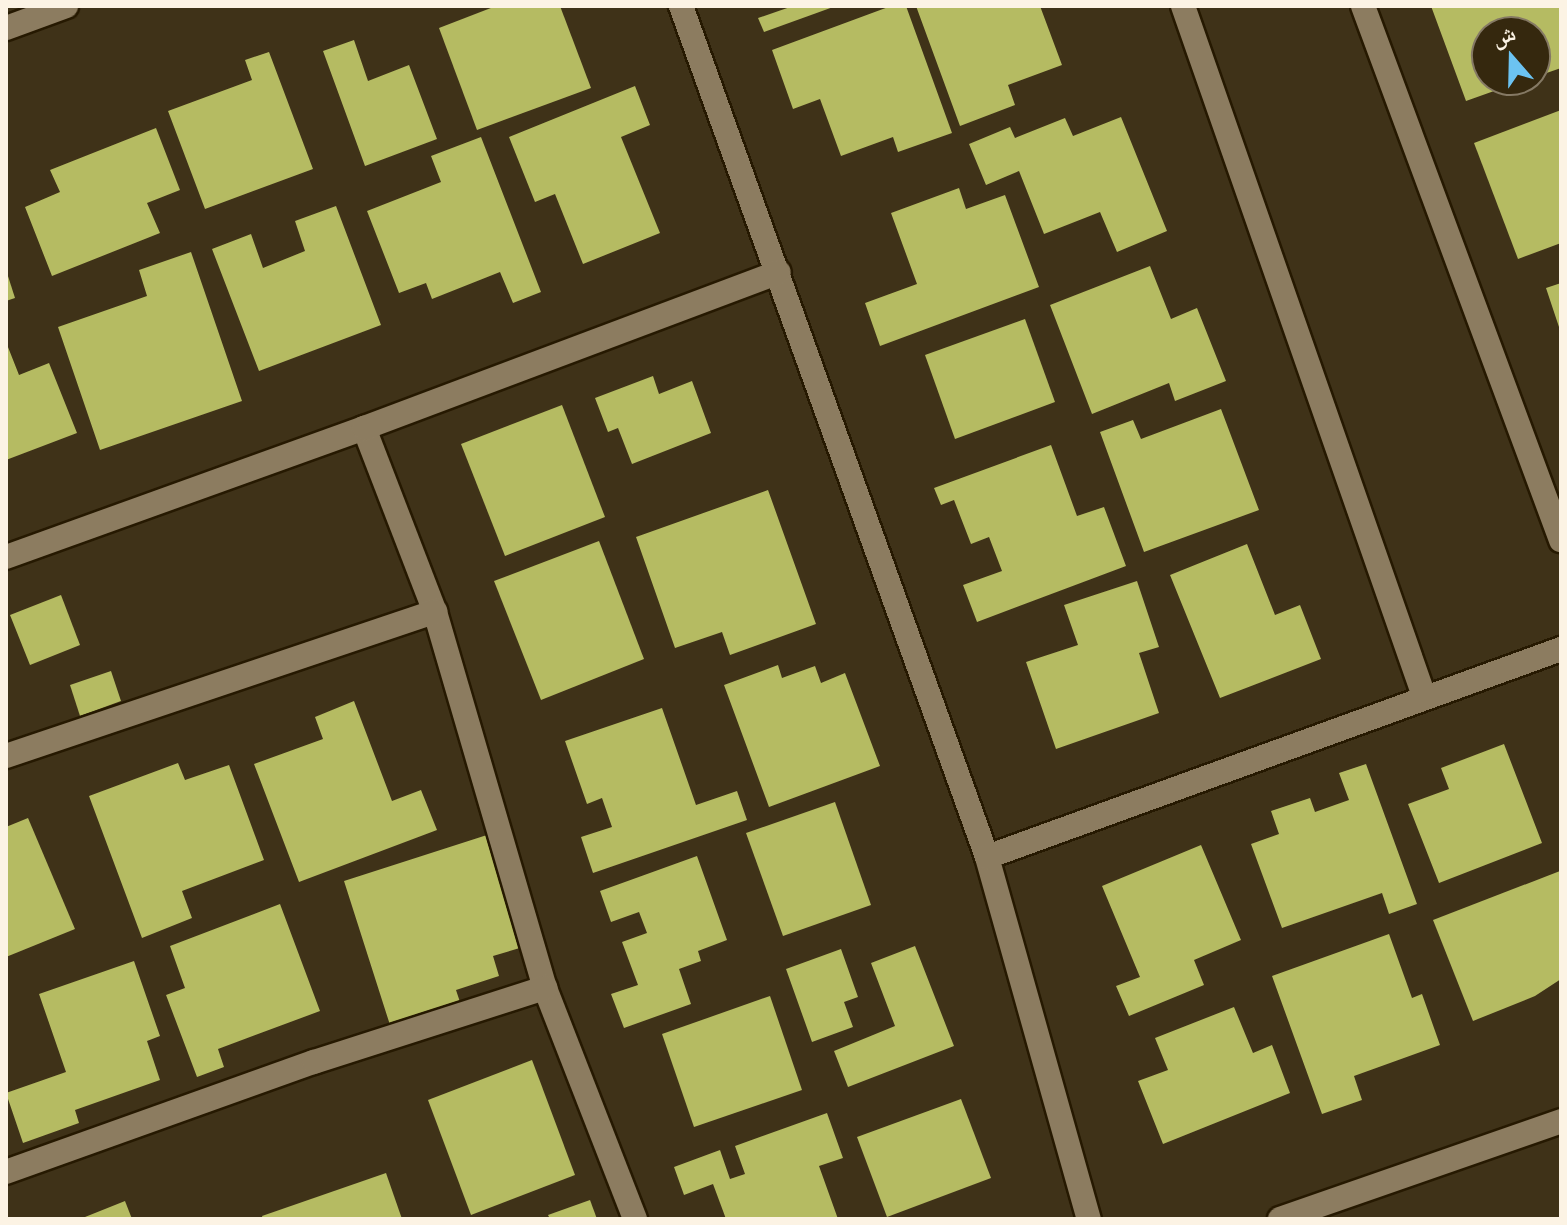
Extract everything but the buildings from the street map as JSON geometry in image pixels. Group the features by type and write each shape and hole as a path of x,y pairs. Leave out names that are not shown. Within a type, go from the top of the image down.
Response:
{"street":[{"path":"6,28 66,6"},
{"path":"681,6 987,857 1089,1219"},
{"path":"1183,6 1424,696"},
{"path":"1363,6 1561,540"},
{"path":"6,557 364,428 779,272"},
{"path":"364,428 435,612 545,988 635,1219"},
{"path":"6,756 435,612"},
{"path":"987,857 1424,696 1561,649"},
{"path":"6,1172 314,1062 545,988"},
{"path":"1280,1219 1561,1121"}]}
